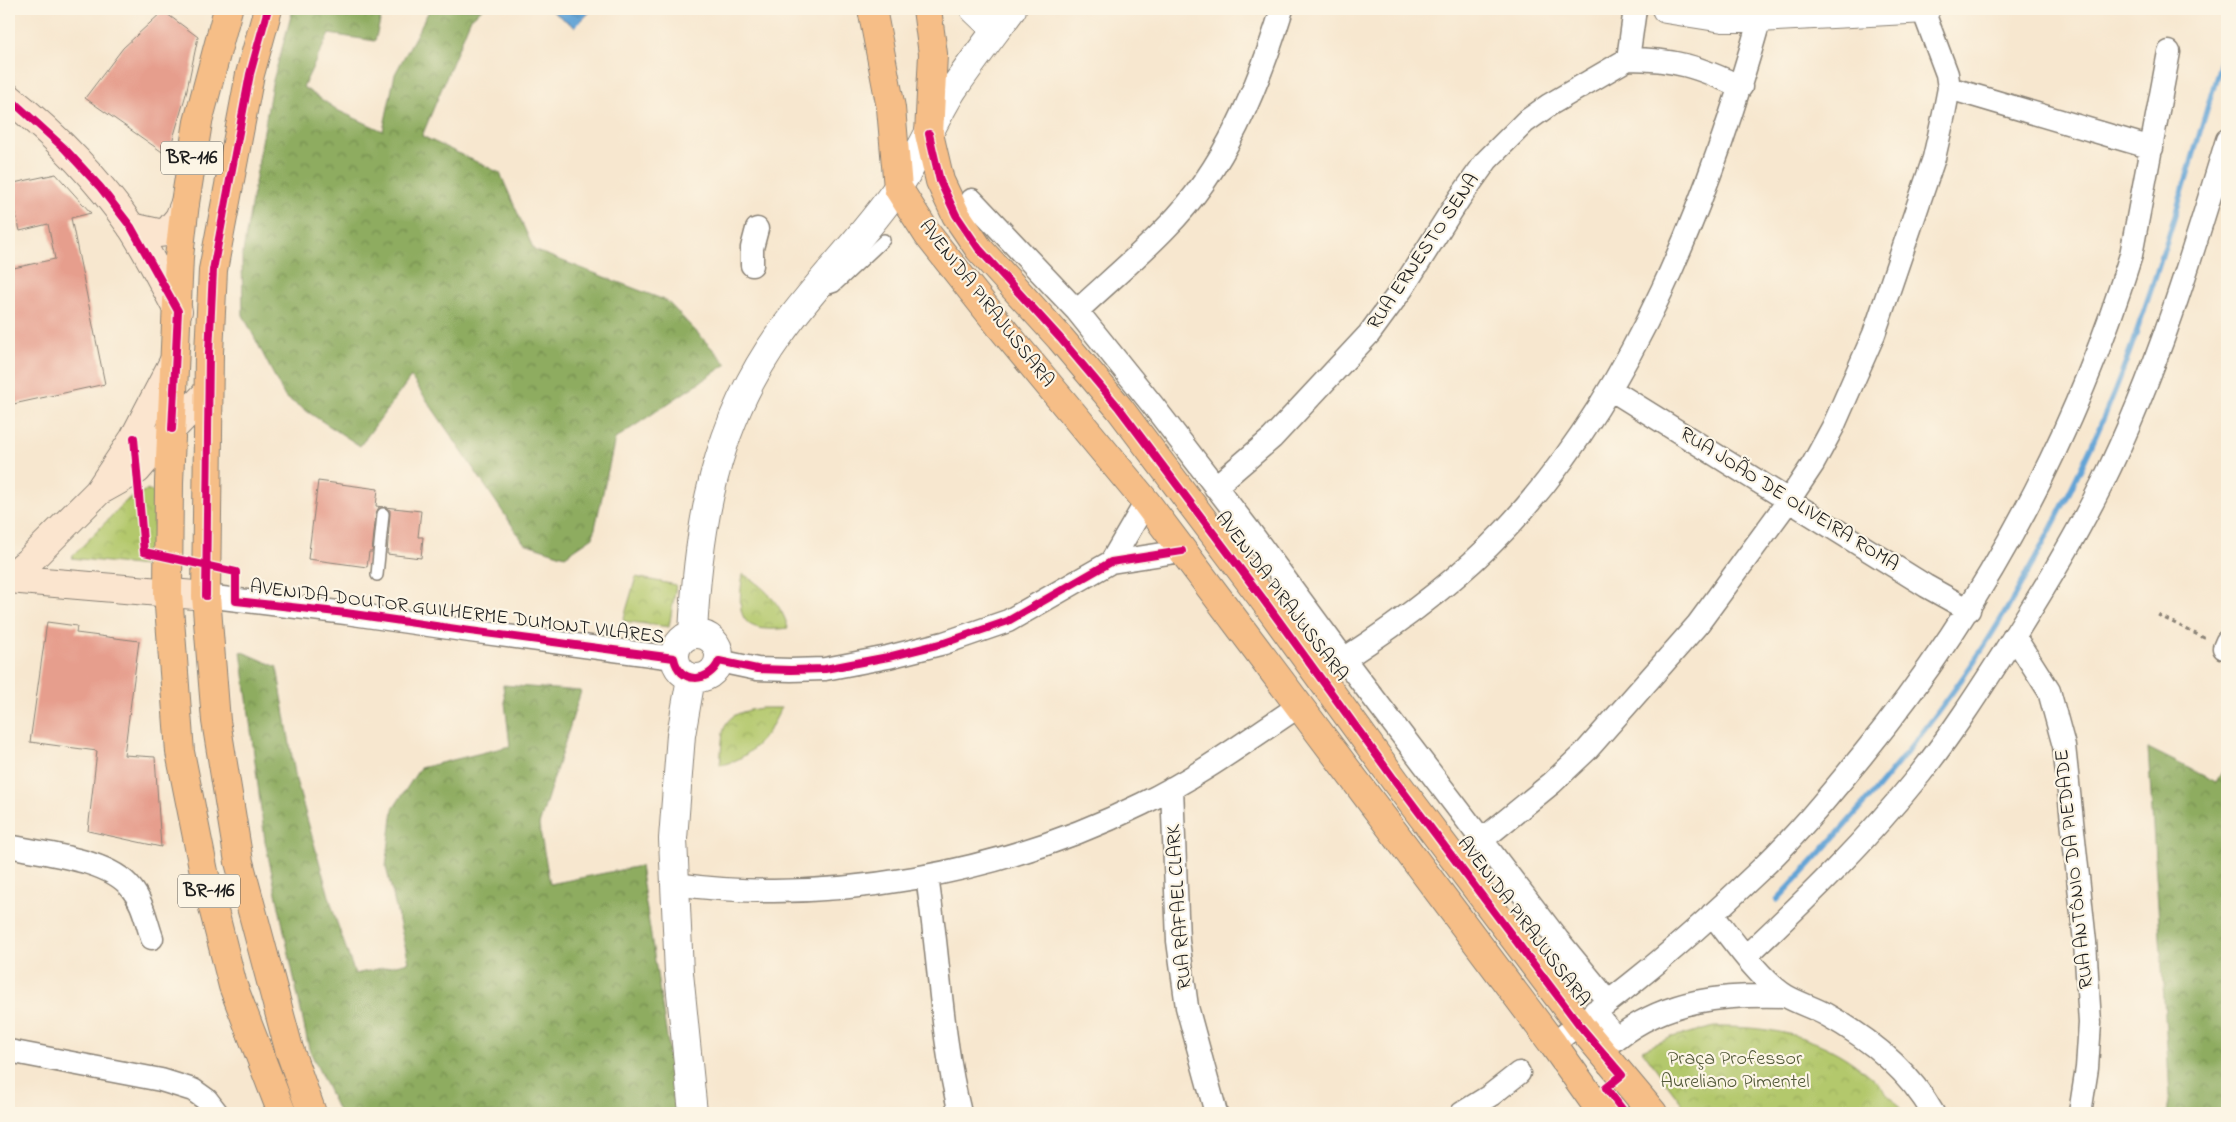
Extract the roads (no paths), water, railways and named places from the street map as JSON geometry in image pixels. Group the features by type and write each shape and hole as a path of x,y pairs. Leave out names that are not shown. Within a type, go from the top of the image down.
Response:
{"main road":[{"name":"BR-116","path":"228,9 198,122 185,203 179,257 169,482 168,593 180,752 204,872 234,986 282,1113"},
{"name":"BR-116","path":"268,9 250,74 213,270 208,392 206,596 216,721 239,862 288,1049 312,1113"},
{"name":"AVENIDA PIRAJUSSARA","path":"872,9 891,108 898,188 928,235 994,319 1146,502 1553,1044 1602,1113"},
{"name":"AVENIDA PIRAJUSSARA","path":"928,9 933,54 930,134 940,181 956,214 979,249 1060,338 1119,408 1263,599 1396,782 1594,1012 1653,1113"},
{"path":"9,98 64,148 100,187 131,227 178,311"},
{"path":"131,227 158,233 167,232 179,218 185,203"},
{"path":"9,578 31,559 98,492 134,438 174,361"},
{"path":"98,492 137,470 172,428 208,392"},
{"name":"AVENIDA DOUTOR GUILHERME DUMONT VILARES","path":"9,578 206,596"}],"street":[{"path":"880,229 898,188 952,92 1004,19 974,9"},
{"path":"1077,311 1167,227 1213,167 1258,82 1282,9"},
{"path":"1635,9 1628,59 1654,59 1689,64 1741,87"},
{"path":"1482,840 1552,783 1587,750 1698,624 1813,464 1848,396 1874,334 1934,158 1949,88 1942,58 1924,9 1760,18 1723,18 1666,9"},
{"path":"1344,659 1406,618 1503,532 1568,452 1610,389 1647,320 1706,185 1741,87 1760,18"},
{"path":"1553,1044 1636,980 1760,870 1828,798 1912,693 1969,610 2031,503 2101,343 2131,255 2169,52"},
{"name":"RUA ERNESTO SENA","path":"1215,486 1272,438 1369,334 1407,282 1471,181 1498,149 1525,122 1549,105 1628,59"},
{"path":"1949,88 2152,148"},
{"path":"1746,956 1841,864 1920,774 1964,716 2044,590 2102,483 2135,409 2170,319 2227,140"},
{"name":"AVENIDA PIRAJUSSARA","path":"972,200 1077,311 1215,486 1558,940 1594,1012"},
{"path":"693,634 695,600 711,489 722,446 755,370 780,333 820,282 880,229 894,208 914,212"},
{"path":"752,265 751,256 757,230"},
{"name":"RUA JOÃO DE OLIVEIRA ROMA","path":"1610,389 1926,586 1969,610"},
{"path":"1111,562 1146,502"},
{"path":"719,661 757,669 825,669 888,657 944,643 1008,622 1111,562 1182,551"},
{"name":"AVENIDA DOUTOR GUILHERME DUMONT VILARES","path":"206,596 346,613 683,668"},
{"path":"683,668 698,679 712,674 719,661 720,654 713,641 701,634 693,634 680,642 683,668 681,735 673,838 679,973 693,1113"},
{"name":"RUA ANTÔNIO DA PIEDADE","path":"2014,636 2049,691 2064,746 2085,942 2090,1023 2087,1068 2080,1113"},
{"path":"675,884 720,891 817,889 889,884 968,868 1091,828 1143,804 1208,767 1299,706"},
{"name":"RUA RAFAEL CLARK","path":"1172,788 1181,960 1187,1007 1216,1113"},
{"path":"9,846 108,870 124,880 141,905 152,938"},
{"path":"927,877 936,932 952,1082 960,1113"},
{"path":"1712,914 1773,986 1786,996 1825,1014 1852,1030 1886,1054 1907,1075 1933,1113"},
{"path":"1594,1012 1616,1039 1653,1016 1686,1003 1725,996 1786,996"},
{"path":"9,1051 161,1080 193,1090 207,1100 218,1113"},
{"path":"1462,1113 1491,1095 1519,1073"}],"lane":[{"path":"377,575 383,514"}],"water":[{"path":"549,9 593,9 575,27"}],"waterway":[{"path":"1777,900 1874,792 1934,717 1989,638 2044,543 2085,460 2110,403 2136,334 2164,251 2227,41"}],"park label":[{"name":"Praça Professor Aureliano Pimentel","path":"1735,1070"}]}
